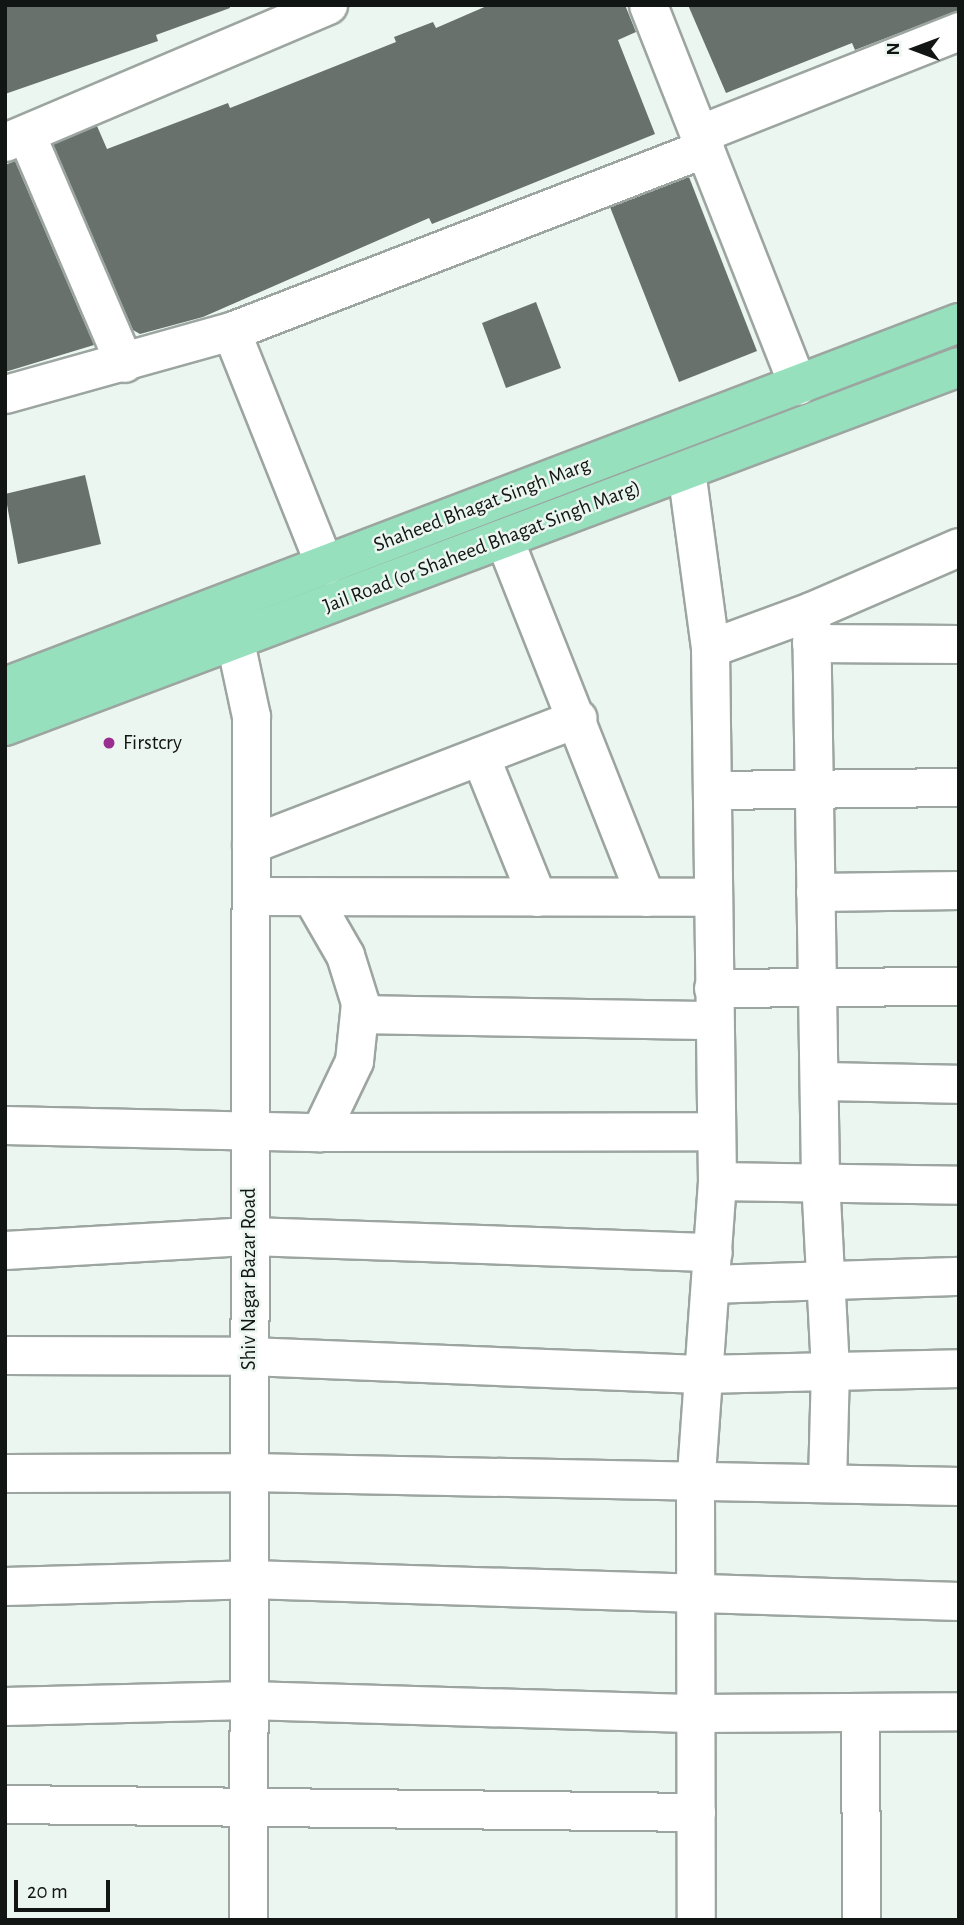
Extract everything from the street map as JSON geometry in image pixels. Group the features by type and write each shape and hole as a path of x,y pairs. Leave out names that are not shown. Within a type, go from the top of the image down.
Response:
{"main road":[{"name":"Shaheed Bhagat Singh Marg","path":"5,687 232,622 325,566 959,323"},
{"name":"Jail Road (or Shaheed Bhagat Singh Marg)","path":"5,726 232,622 504,539 959,367"}],"street":[{"path":"124,363 15,138 328,5"},
{"path":"648,5 798,384"},
{"path":"5,394 232,331 702,141 959,31"},
{"path":"232,331 325,566"},
{"path":"686,470 710,648 714,1131 717,1181 713,1268 700,1374 695,1485 696,1920"},
{"path":"504,539 578,718 646,897"},
{"path":"710,648 811,627 959,547"},
{"name":"Shiv Nagar Bazar Road","path":"232,622 251,716 248,1920"},
{"path":"811,627 959,645"},
{"path":"811,627 820,1179 830,1368 827,1481"},
{"path":"251,844 578,718"},
{"path":"480,756 537,897"},
{"path":"712,790 959,787"},
{"path":"816,892 959,890"},
{"path":"251,896 712,897"},
{"path":"311,897 345,955 360,1014 354,1061 320,1132"},
{"path":"360,1014 713,1004 818,986 959,986"},
{"path":"819,1081 959,1084"},
{"path":"5,1125 320,1132 714,1131"},
{"path":"717,1181 820,1179 959,1185"},
{"path":"5,1250 250,1236 713,1268 826,1281 959,1276"},
{"path":"5,1355 249,1356 700,1374 830,1368 959,1368"},
{"path":"5,1473 249,1472 695,1485 827,1481 959,1486"},
{"path":"5,1586 248,1579 959,1601"},
{"path":"5,1706 248,1700 697,1713 959,1711"},
{"path":"860,1713 861,1920"},
{"path":"5,1804 248,1804 696,1811"}],"building":[{"path":"5,5 229,5 230,8 156,35 158,41 5,94"},
{"path":"489,5 625,5 636,32 618,40 655,134 432,224 429,218 203,317 140,334 133,330 53,144 97,126 107,149 228,103 230,108 396,42 394,37 433,22 436,28"},
{"path":"688,5 959,5 959,10 855,50 852,43 726,93"},
{"path":"15,161 94,345 5,372 5,165"},
{"path":"689,177 757,351 679,382 610,207"},
{"path":"536,302 561,368 506,388 482,323"},
{"path":"85,475 101,544 18,564 5,494"}],"place":[{"name":"Firstcry","path":"109,743"}]}
